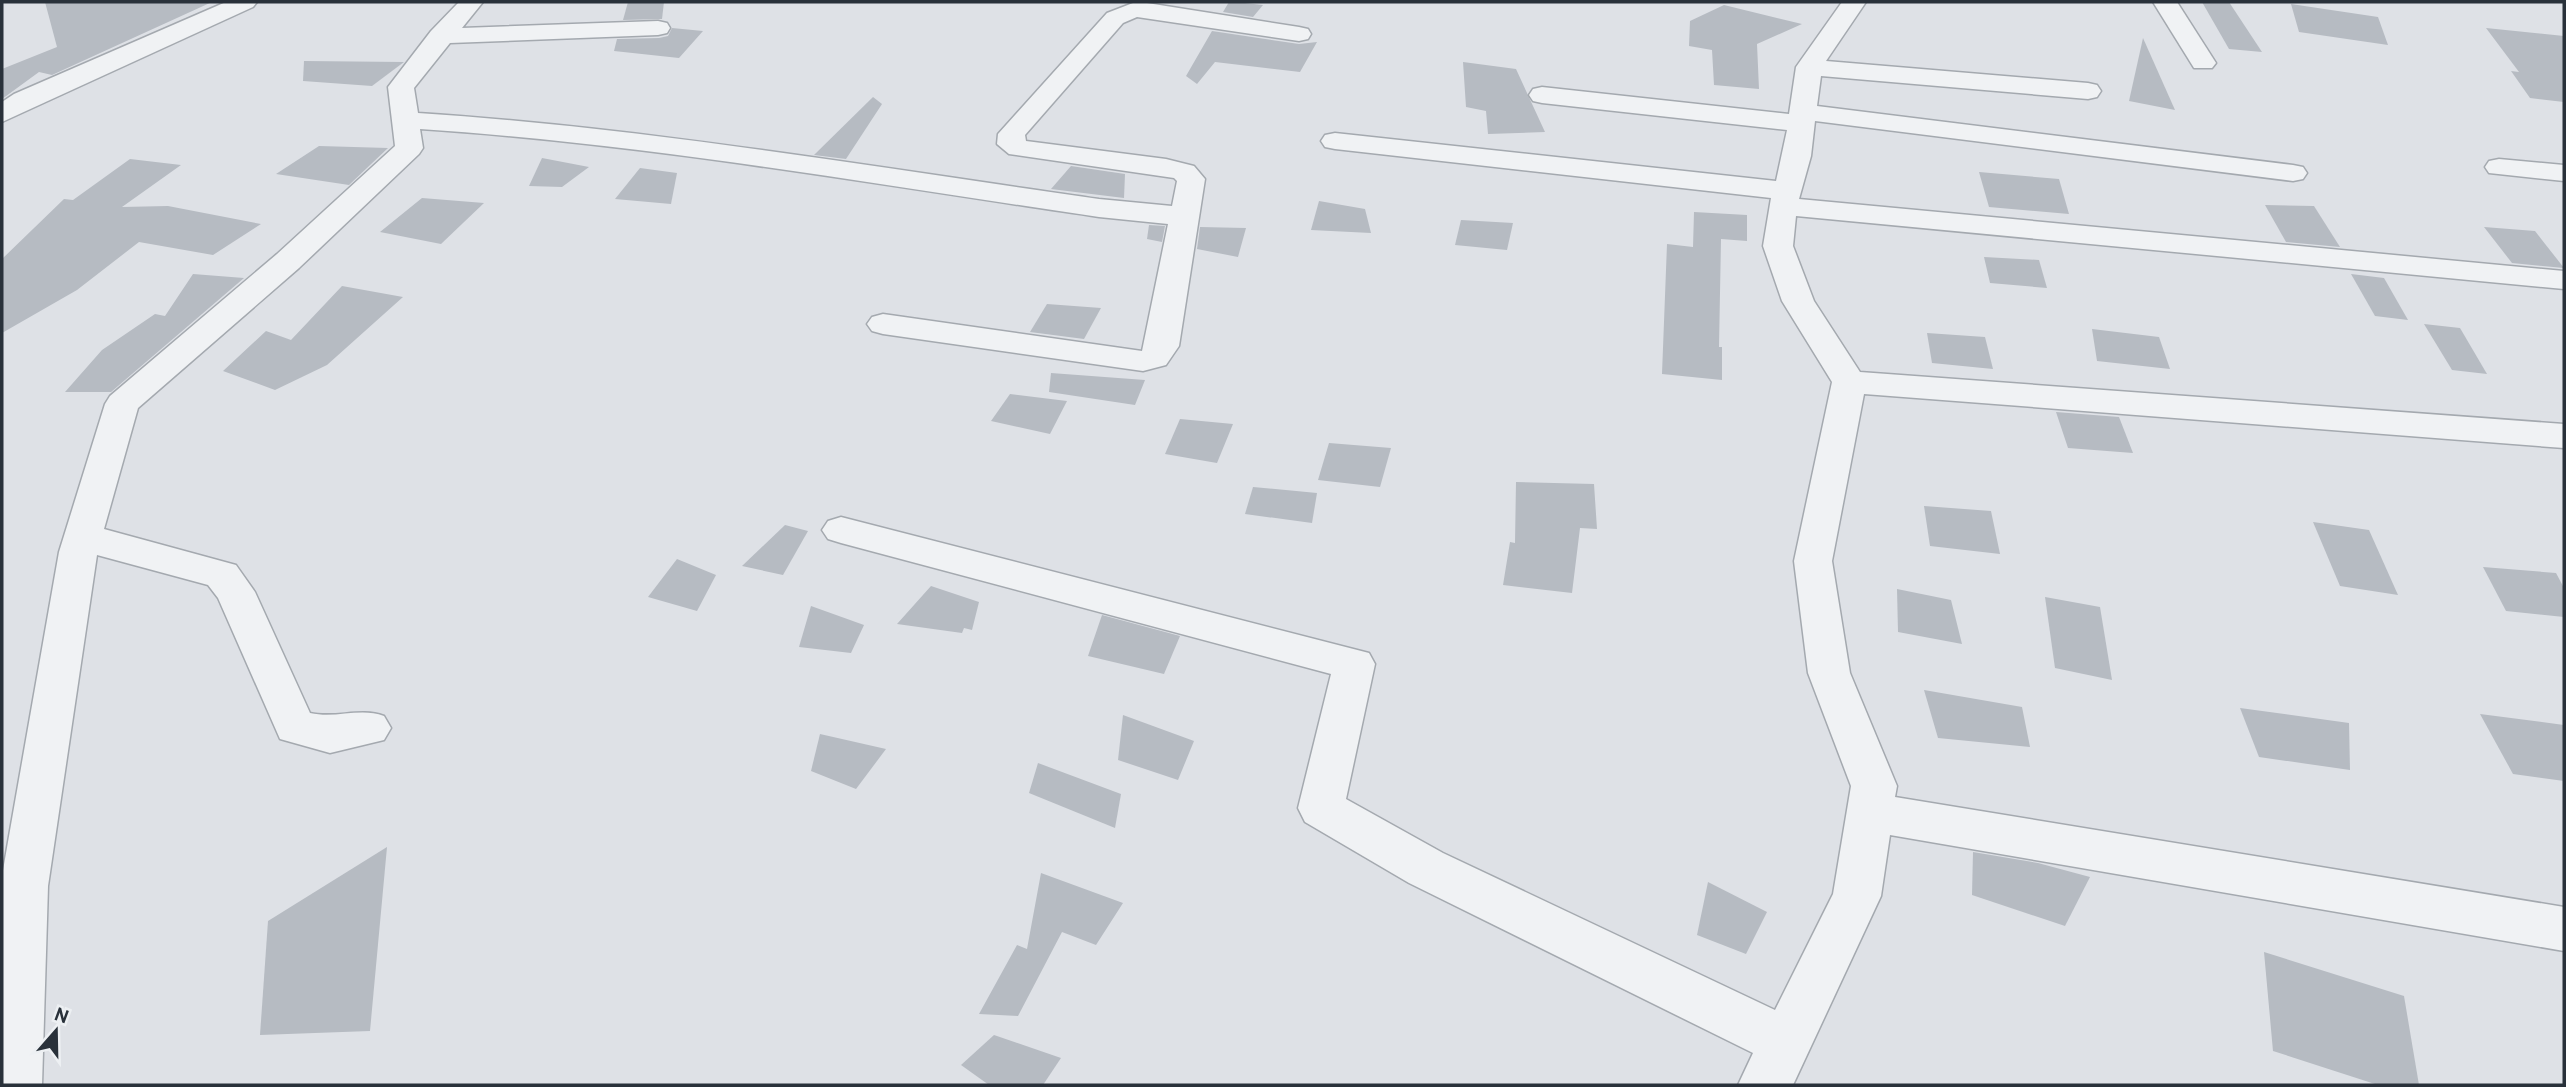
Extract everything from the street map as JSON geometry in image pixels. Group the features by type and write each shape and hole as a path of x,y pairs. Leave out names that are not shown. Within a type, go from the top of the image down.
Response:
{"street":[{"path":"2,114 23,100 245,2"},
{"path":"15,1085 24,886 82,537 122,404 288,261 409,148 401,87 440,36 471,2"},
{"path":"1765,1085 1788,1043 1857,896 1874,786 1829,673 1813,561 1849,382 1794,290 1778,246 1810,67 1854,2"},
{"path":"2165,2 2203,63"},
{"path":"883,324 1151,360 1162,346 1182,216 1191,179 1184,172 1019,148 1011,144 1012,134 1115,19 1125,13 1163,12 1299,34"},
{"path":"440,36 657,28"},
{"path":"1810,67 2088,91"},
{"path":"1542,95 1802,117 2294,173"},
{"path":"407,120 563,133 1099,208 1182,216"},
{"path":"1335,141 1785,198 2564,280"},
{"path":"2499,167 2564,173"},
{"path":"1849,382 2564,436"},
{"path":"841,530 1354,664 1321,808 1426,868 1788,1043"},
{"path":"82,537 222,575 235,592 295,727 330,735 369,728"},
{"path":"1870,812 2564,929"}],"building":[{"path":"45,2 212,2 52,75 39,72 2,99 2,69 57,47"},
{"path":"628,2 664,2 662,19 623,20"},
{"path":"1229,2 1263,5 1253,17 1223,12"},
{"path":"2202,2 2229,2 2262,52 2229,49"},
{"path":"2291,4 2378,17 2388,45 2299,32"},
{"path":"1724,5 1802,24 1757,44 1759,89 1714,85 1712,50 1689,46 1690,21"},
{"path":"672,28 703,31 679,58 614,51 617,39 659,38 668,36"},
{"path":"2486,28 2564,36 2564,102 2530,98 2511,71 2519,72"},
{"path":"1212,31 1299,44 1317,42 1300,72 1215,62 1197,84 1186,76"},
{"path":"2143,38 2175,110 2129,101"},
{"path":"304,61 404,62 372,86 303,81"},
{"path":"1463,62 1516,69 1545,132 1488,134 1486,111 1466,107"},
{"path":"873,97 882,104 846,159 814,155"},
{"path":"319,146 388,148 349,185 276,174"},
{"path":"542,158 589,167 562,187 529,186"},
{"path":"130,159 181,165 122,207 168,206 261,224 213,255 139,242 77,290 2,333 2,259 64,199 73,200"},
{"path":"1071,166 1125,174 1124,198 1051,189"},
{"path":"640,168 677,173 671,204 615,199"},
{"path":"1979,172 2059,179 2069,214 1989,207"},
{"path":"422,198 484,203 441,244 380,232"},
{"path":"1319,201 1365,209 1371,233 1311,230"},
{"path":"2265,205 2314,206 2340,247 2286,242"},
{"path":"1694,212 1747,215 1747,241 1721,239 1719,347 1722,347 1722,380 1662,374 1667,244 1693,247"},
{"path":"1461,220 1513,223 1507,250 1455,245"},
{"path":"1149,225 1165,226 1162,242 1147,239"},
{"path":"1200,227 1246,228 1238,257 1197,249"},
{"path":"2484,227 2535,231 2564,268 2512,263"},
{"path":"1984,257 2039,260 2047,288 1990,283"},
{"path":"193,274 244,278 111,392 65,392 102,350 155,314 165,316"},
{"path":"2351,274 2384,278 2408,320 2375,316"},
{"path":"342,286 403,297 327,365 275,390 223,371 266,331 291,340"},
{"path":"1047,304 1101,308 1084,339 1030,332"},
{"path":"2424,324 2460,328 2487,374 2452,370"},
{"path":"2092,329 2159,337 2170,369 2097,361"},
{"path":"1927,333 1985,337 1993,369 1932,363"},
{"path":"1051,373 1145,380 1135,405 1049,392"},
{"path":"1010,394 1067,401 1050,434 991,421"},
{"path":"2056,412 2119,417 2133,453 2068,448"},
{"path":"1180,419 1233,424 1217,463 1165,454"},
{"path":"1329,443 1391,448 1380,487 1318,480"},
{"path":"1516,482 1594,484 1597,529 1580,528 1572,593 1503,585 1510,542 1515,543"},
{"path":"1253,487 1317,493 1312,523 1245,514"},
{"path":"1924,506 1991,511 2000,554 1930,546"},
{"path":"2313,522 2369,530 2398,595 2340,586"},
{"path":"785,525 808,531 783,575 742,566"},
{"path":"677,559 716,575 697,611 648,597"},
{"path":"2483,567 2556,573 2564,588 2564,617 2506,611"},
{"path":"931,586 979,602 972,630 964,628 962,633 897,624"},
{"path":"1897,589 1951,600 1962,644 1898,632"},
{"path":"2045,597 2100,607 2112,680 2055,668"},
{"path":"811,606 864,625 851,653 799,647"},
{"path":"1102,615 1180,636 1164,674 1088,656"},
{"path":"1924,690 2022,707 2030,747 1938,738"},
{"path":"2240,708 2349,723 2350,770 2259,757"},
{"path":"2480,714 2564,725 2564,781 2513,774"},
{"path":"1123,715 1194,741 1178,780 1118,760"},
{"path":"820,734 886,749 856,789 811,771"},
{"path":"1038,763 1121,794 1115,828 1029,793"},
{"path":"387,847 370,1031 260,1035 268,921"},
{"path":"1973,852 2038,863 2090,877 2065,926 1972,895"},
{"path":"1041,873 1123,903 1096,945 1062,932 1018,1016 979,1014 1017,945 1027,949"},
{"path":"1708,882 1767,912 1746,954 1697,935"},
{"path":"2264,952 2404,996 2419,1085 2378,1085 2273,1051"},
{"path":"994,1035 1061,1058 1043,1085 989,1085 961,1065"}]}
